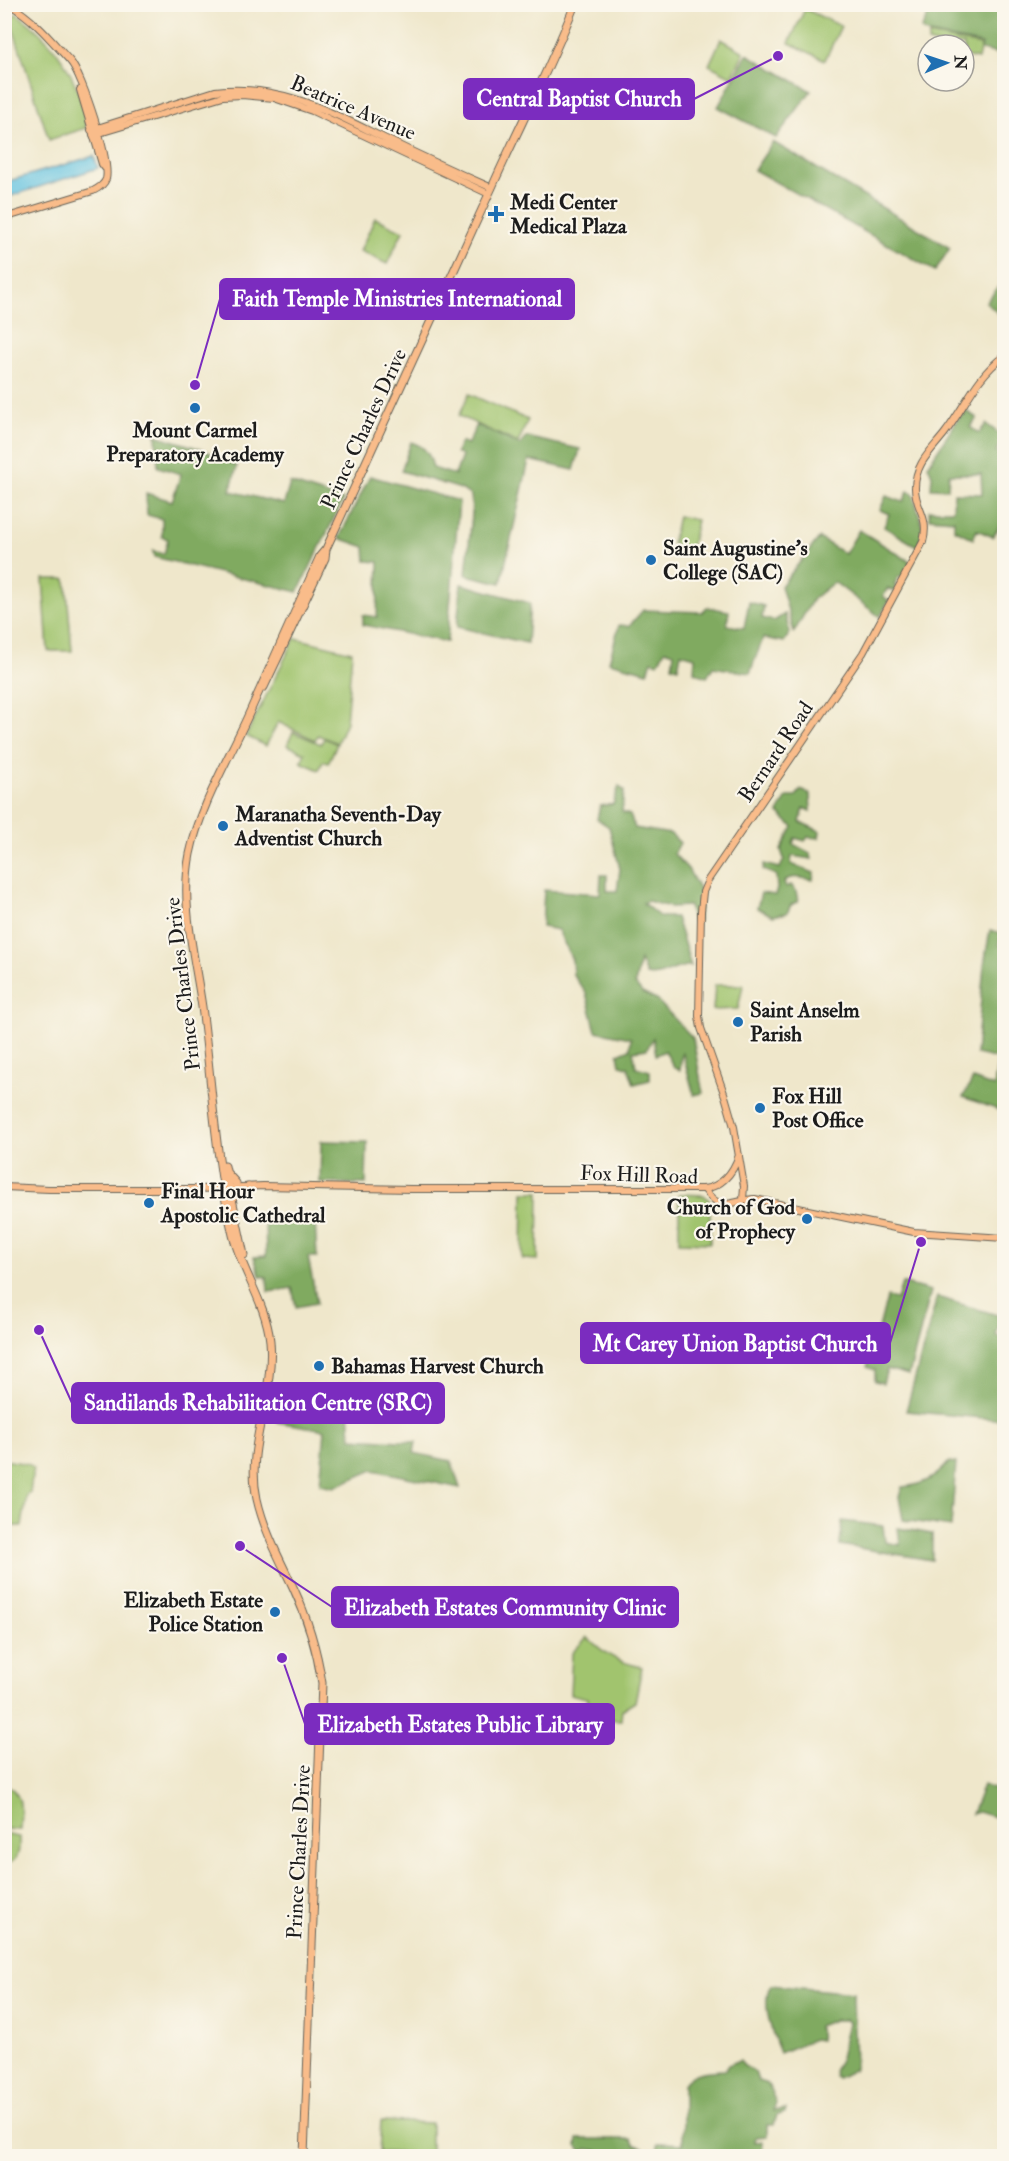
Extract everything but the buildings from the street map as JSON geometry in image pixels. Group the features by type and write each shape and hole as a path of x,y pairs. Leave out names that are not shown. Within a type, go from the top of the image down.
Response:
{"highway":[{"name":"Prince Charles Drive","path":"566,29 575,4"},
{"name":"Prince Charles Drive","path":"250,1278 231,1201 216,1125 202,1005 190,938 188,870 196,831 320,556 326,549 490,191 580,4"},
{"name":"Prince Charles Drive","path":"216,1125 226,1171 233,1237 266,1320 270,1349 270,1374 256,1450 255,1487 263,1522 306,1619 322,1683 304,2157"},
{"path":"231,1201 236,1192 248,1187"}],"main road":[{"path":"4,218 98,188 105,181 106,169 83,86 74,67 40,26 9,4"},
{"name":"Beatrice Avenue","path":"94,131 215,91 235,89 266,91 303,100 490,191"},
{"name":"Bernard Road","path":"738,1167 739,1154 725,1096 700,1028 699,955 702,898 706,885 863,653 923,542 926,525 915,489 916,477 924,456 945,432 977,383 1005,356"},
{"path":"710,1197 714,1188 738,1167 745,1192 743,1200"},
{"name":"Fox Hill Road","path":"228,1185 263,1186"},
{"name":"Fox Hill Road","path":"4,1187 49,1189 228,1185 411,1189 704,1189 710,1197 723,1205 755,1199 914,1232 1005,1238"},
{"path":"704,1189 714,1188"},
{"path":"745,1192 755,1199"}],"green space":[{"path":"933,5 1004,5 1004,55 981,50 982,44 976,43 976,33 927,33 921,30"},
{"path":"805,9 841,26 825,60 789,43"},
{"path":"17,14 48,41 64,62 81,100 86,128 49,140 9,16"},
{"path":"721,39 744,52 732,77 709,65"},
{"path":"976,44 981,45 978,59 976,59"},
{"path":"747,54 811,91 776,138 718,107"},
{"path":"773,142 950,248 935,271 754,170"},
{"path":"375,218 403,231 387,264 360,251"},
{"path":"1004,280 1004,319 986,302"},
{"path":"469,394 528,420 518,443 459,416"},
{"path":"964,410 977,418 970,427 979,433 986,424 1004,437 996,451 1004,457 1004,523 1002,522 993,537 977,530 973,539 954,529 954,520 929,518 929,510 953,510 954,493 982,494 981,474 949,474 948,489 931,488 932,475 928,465"},
{"path":"477,425 520,445 526,437 580,449 574,470 529,460 501,583 466,575 472,513 471,496 461,489 401,471 411,442 426,452 433,468 455,475 462,456 456,453 461,442 467,445"},
{"path":"156,435 204,450 237,466 230,491 284,504 290,483 343,500 298,592 154,557 153,551 164,554 168,539 162,537 162,519 147,515 146,493 172,501 181,474 158,467"},
{"path":"370,476 459,501 447,642 363,625 363,615 377,617 379,562 366,561 365,547 339,538"},
{"path":"908,491 913,493 923,529 918,547 884,527 889,514 880,510 886,496 903,502"},
{"path":"678,516 697,520 691,548 672,544"},
{"path":"859,530 911,562 902,578 899,576 894,585 897,587 895,591 888,588 883,596 889,601 880,617 834,582 813,599 794,632 781,586 819,538 845,554"},
{"path":"43,579 66,579 72,651 48,651"},
{"path":"461,584 530,603 527,643 457,627"},
{"path":"749,602 764,606 762,618 774,621 785,614 790,633 784,642 763,638 750,673 713,667 707,677 694,672 695,657 681,653 678,668 672,666 674,653 665,650 658,663 652,661 648,672 609,662 619,625 629,626 643,610 702,612 707,607 729,611 727,625 744,628"},
{"path":"295,638 352,652 346,722 337,743 318,735 315,740 278,722 266,746 246,736"},
{"path":"293,732 321,744 324,738 337,744 328,763 323,761 319,770 301,762 305,753 287,745"},
{"path":"619,786 624,791 622,812 630,815 635,828 671,834 680,843 674,854 688,869 700,891 699,921 692,921 689,906 670,907 648,901 643,903 660,917 676,917 691,966 652,976 646,975 640,960 635,984 642,993 657,1000 693,1038 703,1093 694,1095 682,1051 680,1070 674,1068 665,1051 656,1055 653,1038 647,1049 633,1051 636,1067 650,1071 650,1080 634,1084 628,1067 620,1065 618,1054 630,1049 631,1038 596,1031 586,993 573,975 572,960 558,930 542,927 544,890 600,894 601,875 607,875 607,891 617,891 620,869 609,827 597,819 600,806 613,804"},
{"path":"801,790 810,794 811,811 804,808 800,822 820,831 819,838 808,837 805,841 795,838 793,844 810,853 812,859 792,856 791,864 814,873 813,880 794,878 784,882 786,887 791,885 796,891 798,901 791,905 787,913 773,916 757,908 761,893 775,895 777,889 776,875 763,870 764,864 780,868 784,859 781,850 793,827 778,813 787,797 795,797"},
{"path":"990,930 1002,933 999,944 1004,949 1004,1112 963,1097 973,1079 994,1087 998,1059 976,1054 984,965"},
{"path":"715,985 743,985 738,1009 713,1010"},
{"path":"321,1141 367,1142 366,1184 320,1183"},
{"path":"523,1192 539,1192 538,1260 522,1259"},
{"path":"679,1194 704,1195 710,1201 710,1243 679,1242"},
{"path":"265,1218 315,1220 317,1257 308,1257 317,1303 296,1307 292,1288 268,1292 267,1277 260,1276 254,1257 266,1256"},
{"path":"902,1283 931,1291 909,1375 887,1369 883,1383 875,1381 875,1370 867,1367 869,1360 876,1361 884,1333 878,1331 887,1297 897,1299"},
{"path":"937,1297 1004,1317 1004,1330 998,1328 996,1336 1004,1338 1004,1404 1000,1404 1000,1411 1004,1412 1004,1420 906,1411"},
{"path":"364,1382 366,1390 348,1391 351,1438 416,1442 414,1453 451,1461 460,1488 373,1470 334,1487 320,1484 325,1430 278,1422 279,1393"},
{"path":"4,1460 28,1464 33,1468 22,1526 5,1526"},
{"path":"949,1462 956,1463 951,1527 903,1520 899,1497 902,1487 929,1480"},
{"path":"842,1521 883,1526 885,1542 900,1545 898,1528 932,1534 932,1560 840,1545"},
{"path":"587,1637 612,1657 642,1667 635,1702 622,1710 621,1720 586,1718 587,1698 570,1694 572,1653"},
{"path":"5,1784 16,1793 20,1804 20,1830 5,1829"},
{"path":"983,1785 1004,1793 1004,1820 978,1812 972,1814"},
{"path":"4,1834 19,1837 17,1856 7,1864 5,1863"},
{"path":"771,1985 853,1993 855,2069 838,2078 835,2077 834,2069 839,2062 848,2023 846,2020 834,2020 818,2026 820,2040 813,2039 780,2053 767,2009 768,1992"},
{"path":"740,2060 744,2066 755,2072 758,2081 768,2084 776,2103 773,2111 786,2109 785,2113 777,2115 774,2125 767,2125 767,2136 756,2137 755,2142 763,2141 762,2156 658,2156 658,2143 683,2144 683,2084 687,2079 702,2072 725,2070 728,2065"},
{"path":"381,2121 431,2123 431,2154 379,2152"},
{"path":"578,2139 631,2139 635,2145 643,2147 643,2150 640,2153 634,2152 635,2156 598,2156 598,2151 587,2149 582,2152 577,2146"}],"water":[{"path":"94,156 98,168 5,198 5,182"}],"place":[{"name":"Central Baptist Church","path":"778,56"},
{"name":"Medi Center Medical Plaza","path":"496,214"},
{"name":"Faith Temple Ministries International","path":"195,385"},
{"name":"Mount Carmel Preparatory Academy","path":"195,408"},
{"name":"Saint Augustine's College (SAC)","path":"651,560"},
{"name":"Maranatha Seventh-Day Adventist Church","path":"223,826"},
{"name":"Saint Anselm Parish","path":"738,1022"},
{"name":"Fox Hill Post Office","path":"760,1108"},
{"name":"Final Hour Apostolic Cathedral","path":"149,1203"},
{"name":"Church of God of Prophecy","path":"807,1219"},
{"name":"Mt Carey Union Baptist Church","path":"921,1242"},
{"name":"Sandilands Rehabilitation Centre (SRC)","path":"39,1330"},
{"name":"Bahamas Harvest Church","path":"319,1366"},
{"name":"Elizabeth Estates Community Clinic","path":"240,1546"},
{"name":"Elizabeth Estate Police Station","path":"275,1612"},
{"name":"Elizabeth Estates Public Library","path":"282,1658"}]}
